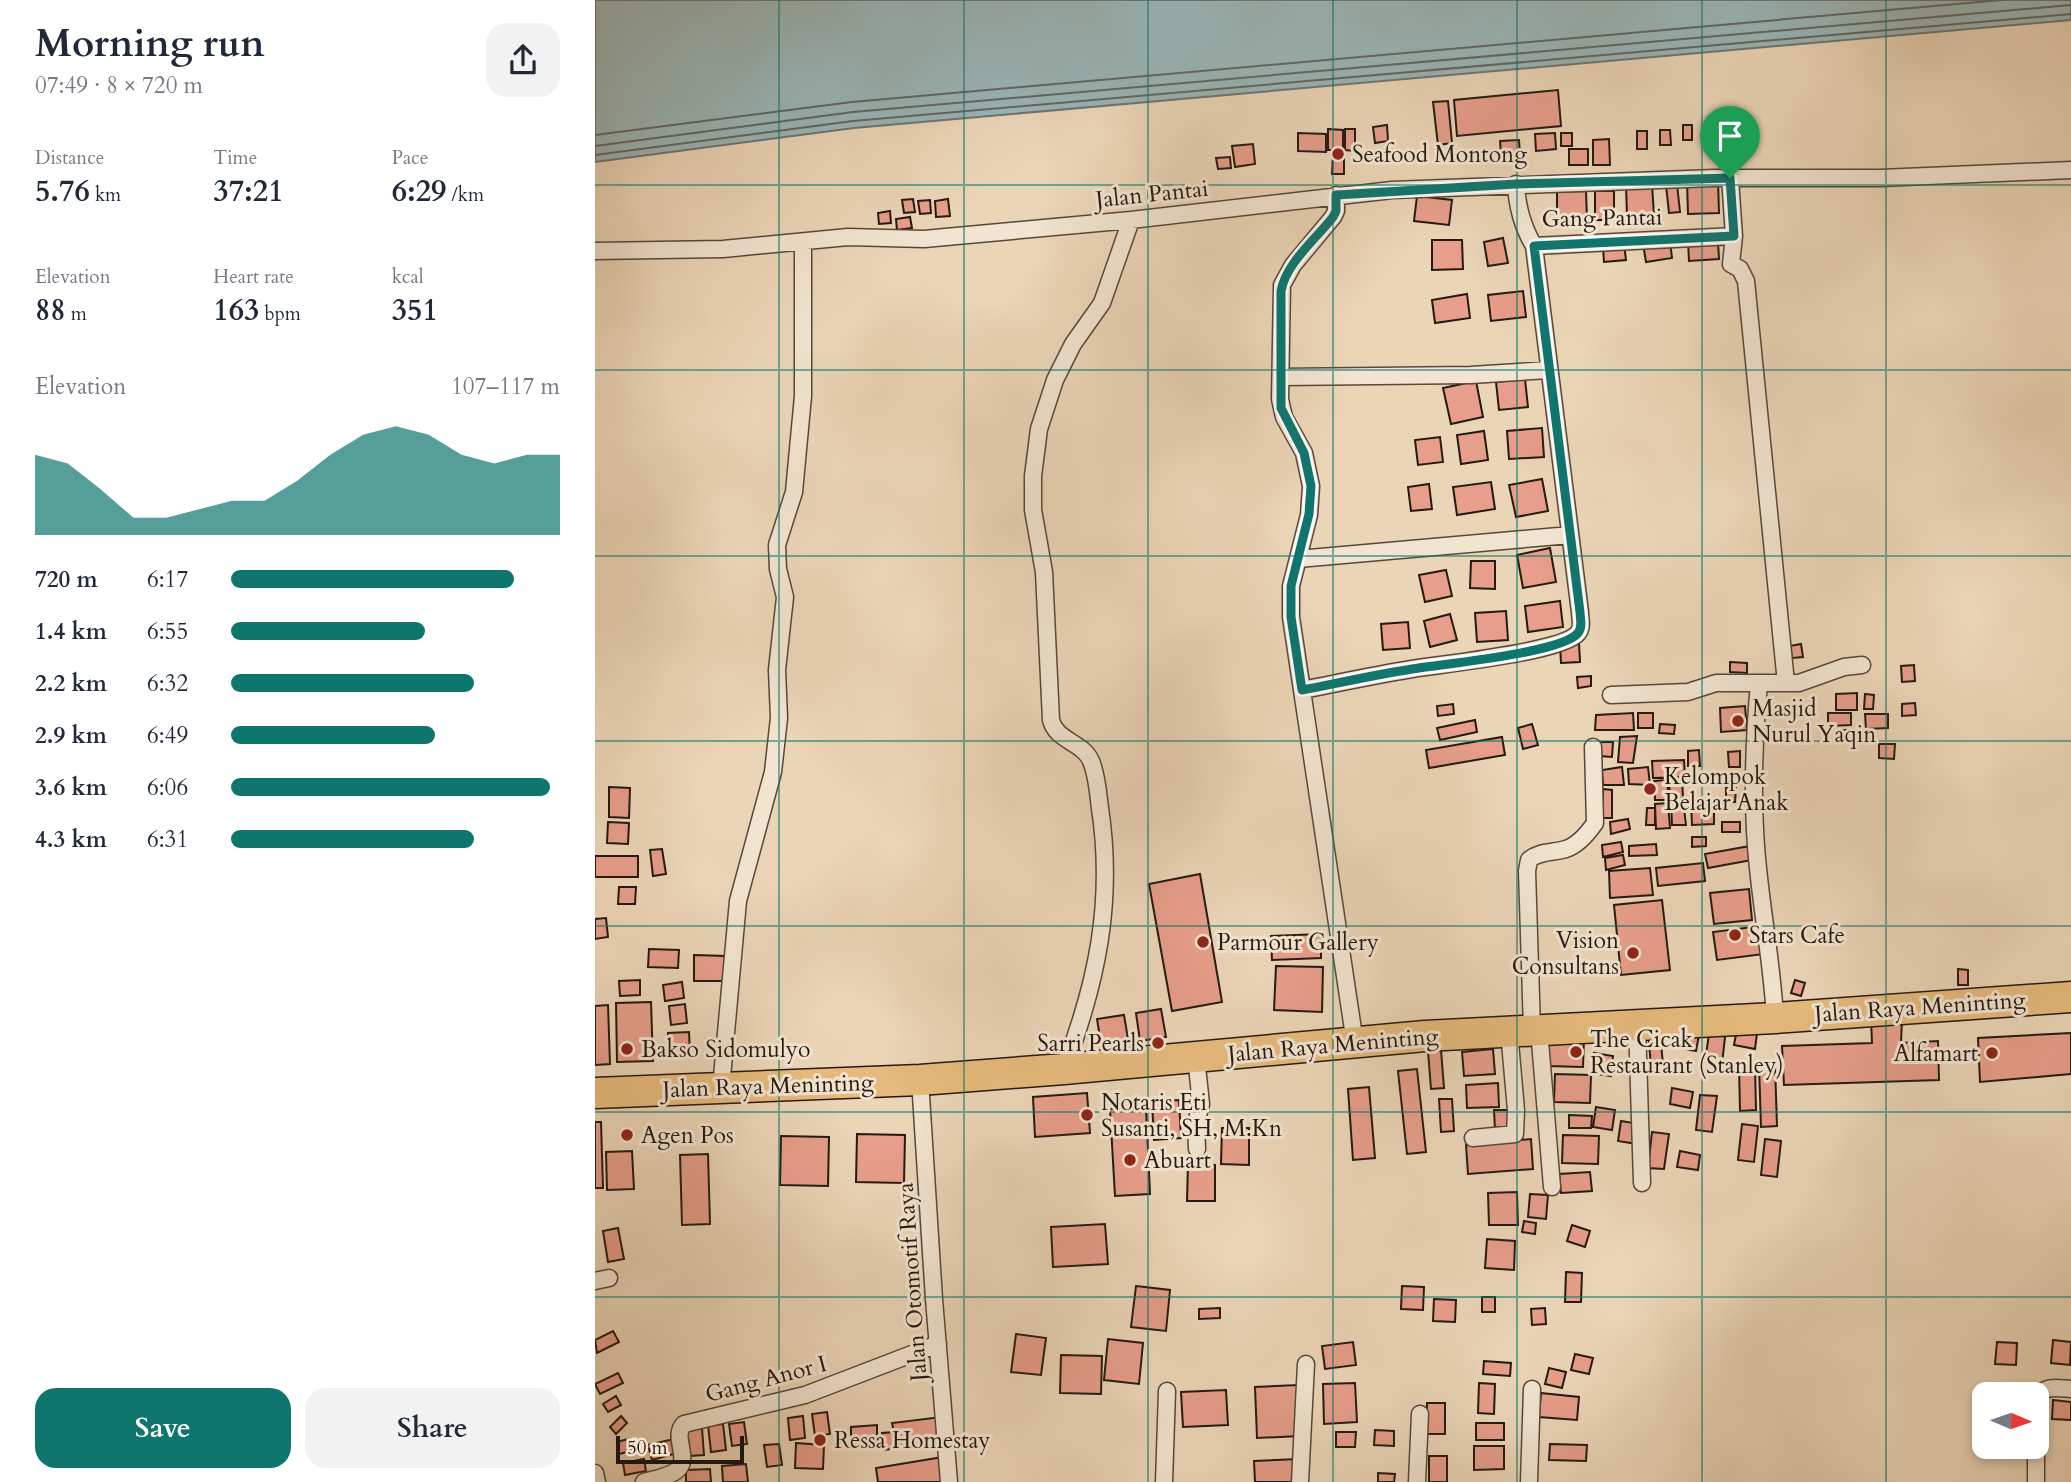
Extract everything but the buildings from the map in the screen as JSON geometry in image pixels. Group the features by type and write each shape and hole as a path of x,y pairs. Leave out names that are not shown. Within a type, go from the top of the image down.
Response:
{"highway":[{"name":"Jalan Raya Meninting","path":"595,1093 920,1080 1355,1042 1527,1030 1775,1018 2071,997"}],"street":[{"name":"Jalan Pantai","path":"595,251 723,249 848,237 924,239 1336,195 1516,184 1722,178 1880,178 2071,170"},
{"path":"1722,178 1734,236 1731,264 1740,269 1746,281 1786,683"},
{"name":"Gang Pantai","path":"1516,184 1517,206 1525,232 1534,246 1734,236"},
{"path":"1336,195 1336,211 1333,217 1293,265 1282,285 1281,408 1304,453 1311,486 1309,514 1291,586 1291,617 1355,1042"},
{"path":"1064,1069 1083,1019 1095,972 1104,923 1106,864 1091,760 1084,751 1058,733 1051,720 1044,572 1033,510 1033,476 1039,429 1055,380 1073,344 1103,303 1131,219"},
{"path":"721,1088 738,901 773,772 779,718 778,670 785,597 778,569 777,545 794,492 803,396 803,242"},
{"path":"1302,690 1412,669 1523,653 1570,639 1578,633 1581,627 1534,246"},
{"path":"1281,377 1471,375 1549,370"},
{"path":"1298,559 1570,535"},
{"path":"1611,695 1688,692 1716,683 1808,681 1844,667 1862,665"},
{"path":"1759,684 1753,755 1756,845 1773,978 1775,1018"},
{"path":"1473,1138 1515,1134 1515,1110 1527,1030 1529,860 1574,844 1595,823 1593,747"},
{"path":"1637,1024 1641,1183"},
{"path":"1527,1030 1552,1187"},
{"path":"1196,1057 1201,1104 1196,1123 1197,1149"},
{"name":"Jalan Otomotif Raya","path":"920,1080 949,1482"},
{"name":"Gang Anor I","path":"644,1482 679,1469 683,1459 679,1433 686,1423 815,1392 938,1344"},
{"path":"1300,1482 1306,1364"},
{"path":"2049,1387 2071,1389"},
{"path":"1529,1482 1532,1389"},
{"path":"1164,1482 1167,1391"},
{"path":"1417,1482 1420,1414"},
{"path":"2036,1460 2036,1482"},
{"path":"595,1473 597,1482"}],"water":[{"path":"595,0 2071,0 2071,20 854,128 595,162"}],"place":[{"name":"Seafood Montong","path":"1338,154"},
{"name":"Masjid Nurul Yaqin","path":"1738,721"},
{"name":"Kelompok Belajar Anak","path":"1650,789"},
{"name":"Stars Cafe","path":"1735,935"},
{"name":"Parmour Gallery","path":"1203,942"},
{"name":"Vision Consultans","path":"1633,953"},
{"name":"Sarri Pearls","path":"1158,1043"},
{"name":"Bakso Sidomulyo","path":"627,1049"},
{"name":"The Cicak Restaurant (Stanley)","path":"1576,1052"},
{"name":"Alfamart","path":"1992,1053"},
{"name":"Notaris Eti Susanti, SH, M.Kn","path":"1087,1115"},
{"name":"Agen Pos","path":"627,1135"},
{"name":"Abuart","path":"1130,1160"},
{"name":"Ressa Homestay","path":"820,1440"}],"route":[{"path":"1730,178 1734,236 1534,246 1580,612 1581,627 1578,633 1570,639 1523,653 1412,669 1302,690 1291,617 1291,586 1309,514 1311,486 1304,453 1281,408 1281,291 1284,279 1293,265 1333,217 1336,211 1336,195 1516,184 1730,178"}]}
